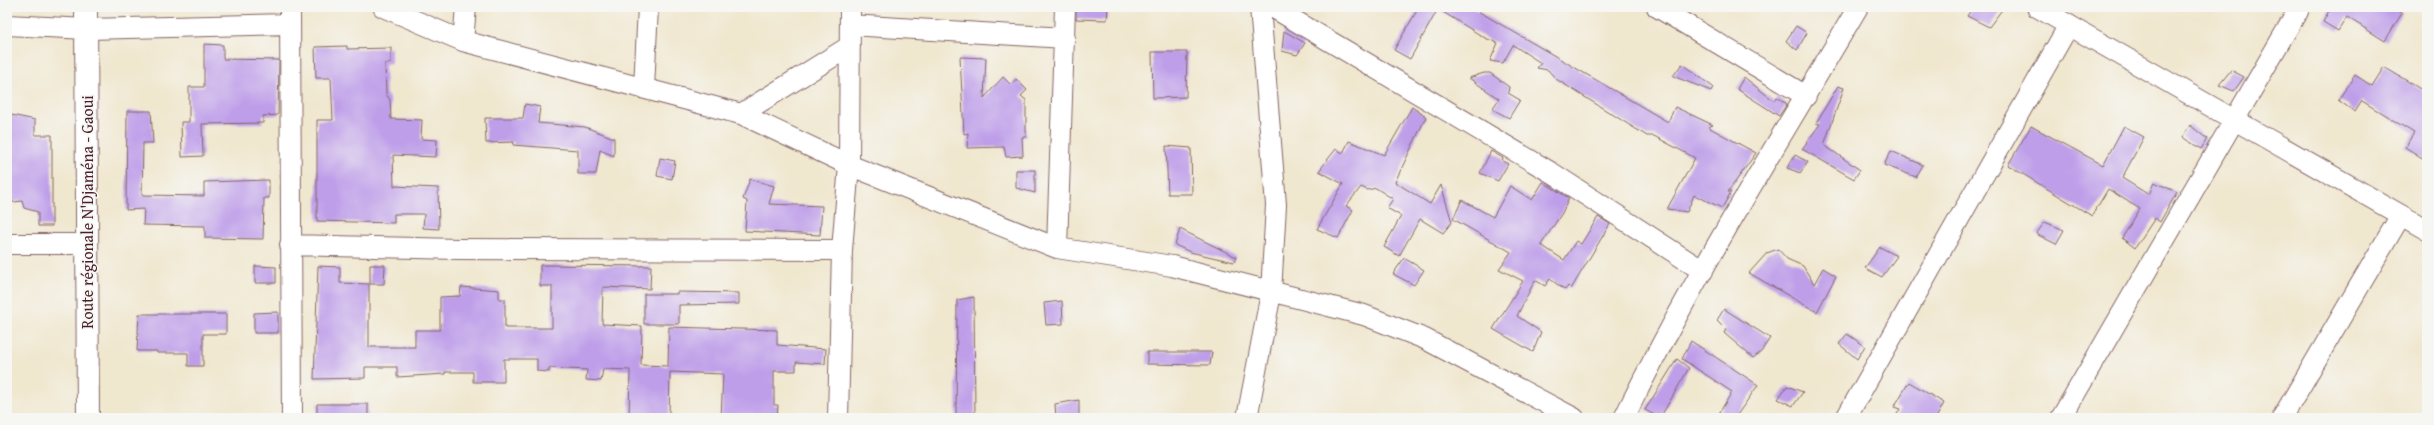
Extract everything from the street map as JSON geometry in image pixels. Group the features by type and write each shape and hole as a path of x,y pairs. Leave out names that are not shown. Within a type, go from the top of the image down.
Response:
{"street":[{"name":"Route régionale N'Djaména - Gaoui","path":"86,7 88,418"},
{"path":"383,7 463,41 741,114 849,165 1057,248 1172,266 1364,315 1425,339 1574,418"},
{"path":"463,41 466,7"},
{"path":"644,88 648,7"},
{"path":"1057,248 1065,7"},
{"path":"1246,418 1271,292 1276,205 1260,7"},
{"path":"1272,7 1552,173 1703,271"},
{"path":"1657,7 1806,96"},
{"path":"1624,418 1647,370 1703,271 1858,7"},
{"path":"2037,7 2427,230"},
{"path":"2061,418 2300,7"},
{"path":"7,25 87,29 290,15 292,418"},
{"path":"838,418 842,250 849,165 850,16 1064,38"},
{"path":"1846,418 2069,25"},
{"path":"741,114 850,46"},
{"path":"2282,418 2402,215"},
{"path":"7,244 88,244"},
{"path":"290,245 466,249 842,250"}],"building":[{"path":"1076,7 1108,7 1107,20 1076,19"},
{"path":"1419,7 1471,7 1668,122 1675,107 1713,125 1708,127 1756,153 1728,192 1731,192 1722,208 1694,195 1687,212 1667,209 1695,158 1654,136 1647,136 1556,79 1548,70 1537,68 1541,63 1513,45 1503,63 1490,61 1498,43 1485,38 1438,9 1410,59 1394,50"},
{"path":"1973,7 2004,7 1989,27 1967,16"},
{"path":"2331,7 2393,7 2402,13 2385,41 2347,17 2338,31 2323,22"},
{"path":"1796,26 1807,33 1797,50 1786,41"},
{"path":"1284,31 1305,43 1297,55 1282,51"},
{"path":"204,44 223,45 223,59 279,60 278,115 263,116 263,123 202,124 203,156 182,157 181,122 189,122 189,87 204,87"},
{"path":"347,46 347,49 391,48 391,63 385,64 386,94 390,100 391,119 422,120 421,139 437,140 436,157 393,155 394,186 438,188 439,229 423,228 424,214 394,214 394,223 317,221 317,120 333,120 331,78 316,78 315,47"},
{"path":"1152,52 1187,52 1186,97 1153,98"},
{"path":"960,57 986,58 984,98 1003,77 1011,85 1016,79 1027,90 1021,96 1026,100 1026,137 1022,137 1023,156 1006,157 1004,147 967,148 968,133 964,134"},
{"path":"1682,64 1713,87 1711,91 1673,76"},
{"path":"2384,67 2427,93 2427,161 2405,147 2414,133 2362,101 2355,112 2338,100 2355,75 2372,86"},
{"path":"2231,70 2244,77 2234,91 2219,85"},
{"path":"1484,73 1490,73 1509,87 1508,93 1520,100 1509,118 1492,109 1499,99 1469,78"},
{"path":"1744,77 1774,101 1777,97 1787,104 1779,116 1737,89"},
{"path":"1838,86 1844,88 1824,145 1860,170 1854,179 1802,149 1820,124 1816,123"},
{"path":"525,104 540,107 538,123 585,127 614,138 614,156 600,150 596,174 578,174 578,150 513,145 514,142 486,143 485,118 523,118"},
{"path":"1412,107 1426,117 1395,182 1430,204 1441,185 1452,222 1443,233 1420,219 1399,256 1384,247 1401,216 1387,208 1393,199 1376,188 1368,190 1361,187 1346,206 1353,210 1338,238 1317,229 1343,184 1319,171 1328,159 1336,149 1343,153 1349,141 1384,155"},
{"path":"127,111 151,111 153,143 143,143 142,195 204,196 204,182 269,180 269,198 264,198 263,239 205,238 205,226 143,225 144,209 126,210"},
{"path":"7,114 35,120 35,135 52,135 52,226 38,226 38,212 24,208 22,201 7,203"},
{"path":"2190,125 2207,139 2201,149 2182,137"},
{"path":"2031,126 2103,165 2124,126 2144,137 2122,178 2149,195 2154,182 2177,192 2160,222 2155,218 2135,248 2122,238 2140,209 2108,189 2092,216 2008,165"},
{"path":"1166,146 1191,148 1192,194 1168,194"},
{"path":"1491,151 1503,158 1502,161 1508,164 1498,181 1480,173"},
{"path":"1891,151 1923,165 1916,177 1884,165"},
{"path":"1795,155 1808,162 1800,173 1787,168"},
{"path":"660,158 675,161 672,179 657,176"},
{"path":"1016,170 1035,170 1035,193 1016,188"},
{"path":"750,179 774,186 769,204 822,206 820,235 745,231 747,201 743,199"},
{"path":"1543,182 1569,198 1562,213 1541,245 1564,260 1576,241 1581,244 1598,217 1610,224 1571,289 1568,286 1565,290 1550,279 1545,286 1535,280 1517,316 1541,332 1533,352 1493,329 1523,281 1499,269 1511,252 1453,219 1462,200 1493,217 1510,186 1532,200"},
{"path":"2045,222 2064,230 2056,244 2036,234"},
{"path":"1180,229 1236,257 1234,262 1190,252 1175,245"},
{"path":"1880,247 1897,256 1882,277 1865,268"},
{"path":"1778,249 1787,259 1803,266 1814,284 1823,268 1836,276 1817,312 1749,273 1767,253"},
{"path":"1404,258 1424,270 1414,285 1393,274"},
{"path":"370,265 385,265 384,284 370,284"},
{"path":"540,265 651,266 650,289 603,287 602,324 642,326 641,365 668,366 669,327 777,330 777,345 826,349 825,364 796,362 796,371 774,371 774,405 778,405 777,418 721,418 723,374 670,372 669,418 629,418 630,370 603,369 601,381 586,380 587,370 549,368 549,372 537,371 537,359 504,359 504,382 473,382 473,372 445,372 445,374 397,377 397,367 365,367 365,378 314,379 318,266 340,267 340,283 369,284 369,347 415,347 415,330 440,330 440,297 460,296 461,287 499,290 499,299 505,299 505,328 552,328 552,286 540,286"},
{"path":"255,266 276,267 276,283 255,283"},
{"path":"677,292 739,293 739,304 679,305 679,324 644,324 644,294 677,294"},
{"path":"974,297 975,418 956,418 957,300"},
{"path":"1062,301 1063,324 1046,325 1044,303"},
{"path":"1724,309 1770,338 1761,352 1753,358 1724,333 1726,329 1717,320"},
{"path":"278,312 278,333 254,333 254,313"},
{"path":"139,314 226,314 226,334 203,334 203,366 188,366 188,353 157,353 157,351 137,351"},
{"path":"1847,334 1865,346 1857,359 1839,344"},
{"path":"1691,341 1758,385 1735,418 1716,418 1732,392 1682,359"},
{"path":"1147,352 1212,352 1210,365 1147,364"},
{"path":"1677,359 1689,368 1660,418 1645,410"},
{"path":"1909,382 1944,403 1936,418 1895,418 1900,409 1894,407"},
{"path":"1787,386 1803,392 1793,406 1778,399"},
{"path":"1079,400 1079,418 1056,418 1055,404"},
{"path":"317,404 368,404 368,418 317,418"}]}
